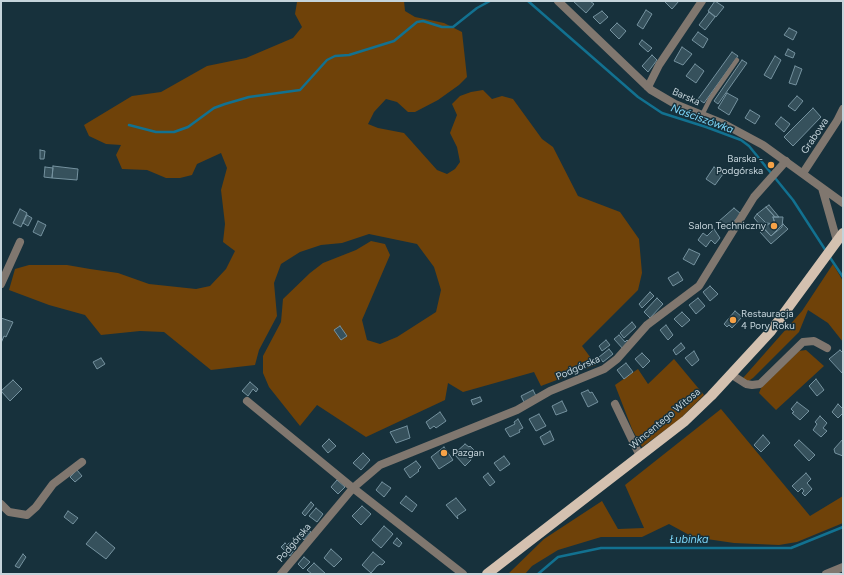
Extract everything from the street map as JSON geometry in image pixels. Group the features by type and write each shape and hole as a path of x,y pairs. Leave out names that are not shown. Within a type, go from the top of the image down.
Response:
{"main road":[{"name":"Wincentego Witosa","path":"487,574 685,421 732,375 771,331 837,241"}],"street":[{"name":"Barska","path":"558,1 648,87 675,104 746,135 786,161 843,203"},
{"path":"648,87 659,65 702,1"},
{"name":"Grabowa","path":"802,173 837,121 843,109"},
{"name":"Podgórska","path":"281,574 353,488 380,465 517,410 550,391 604,369 617,359 647,325 698,286 754,197 786,161"},
{"path":"822,188 837,241"},
{"path":"1,284 20,242"},
{"path":"732,375 746,384 760,384 803,342 814,341 827,348"},
{"path":"247,401 353,488 463,574"},
{"path":"614,404 640,456"},
{"path":"1,504 9,512 27,514 36,508 53,484 82,462"},
{"path":"826,574 843,567"}],"lane":[{"path":"702,115 710,99 737,60"}],"shaded area":[{"path":"293,1 404,1 405,11 415,17 444,23 462,32 467,77 459,85 438,100 415,112 408,112 397,102 386,99 374,112 368,124 378,128 404,133 437,170 447,174 455,169 460,162 457,147 450,133 457,115 452,104 460,96 483,90 492,99 502,96 513,99 542,139 553,147 578,196 620,212 639,239 642,273 638,290 582,346 596,365 541,386 534,372 463,392 448,383 445,400 366,437 317,405 300,426 269,387 263,373 263,356 281,322 283,299 310,273 323,263 356,250 371,241 385,244 390,255 362,320 367,340 380,344 397,337 436,312 441,290 434,267 417,244 369,234 342,243 321,245 300,252 281,264 274,283 277,316 259,350 255,365 211,370 164,332 140,331 101,335 85,315 49,305 9,290 15,269 29,265 67,265 118,273 149,284 196,289 210,286 226,269 235,251 223,242 225,224 221,190 227,168 221,153 197,164 192,175 180,178 166,178 147,170 122,169 116,155 121,145 106,144 89,136 84,125 132,96 161,92 207,66 246,58 293,38 302,27 295,14 297,2"},
{"path":"833,264 843,281 843,342 828,323 808,310 799,332 753,378 747,382 743,378 802,311"},
{"path":"806,350 824,366 776,410 759,393 761,388 799,351"},
{"path":"674,359 704,395 679,420 642,447 632,429 615,385 638,369 648,384"},
{"path":"721,409 810,516 843,496 843,523 797,542 779,545 734,543 693,537 669,524 642,537 601,537 558,550 532,566 525,574 508,574 544,539 602,501 618,529 644,528 625,485"}],"building":[{"path":"573,1 590,1 594,4 586,13"},
{"path":"664,1 679,1 672,9"},
{"path":"715,1 724,7 716,17 708,11"},
{"path":"646,10 652,14 643,29 637,25"},
{"path":"602,11 608,17 600,24 593,17"},
{"path":"709,12 715,17 705,30 699,25"},
{"path":"617,23 626,31 619,39 610,30"},
{"path":"789,28 797,32 793,40 784,35"},
{"path":"698,32 708,39 703,48 692,40"},
{"path":"642,40 652,48 648,52 639,44"},
{"path":"682,47 692,54 683,65 674,61"},
{"path":"788,49 795,53 793,58 785,55"},
{"path":"732,52 738,56 704,103 698,99"},
{"path":"652,55 657,60 648,72 642,66"},
{"path":"775,56 781,60 771,79 764,75"},
{"path":"742,60 747,63 718,104 714,101"},
{"path":"695,64 704,71 696,83 686,76"},
{"path":"795,66 802,69 796,85 789,83"},
{"path":"727,93 738,99 729,115 718,108"},
{"path":"797,96 803,101 795,111 788,106"},
{"path":"813,108 821,117 793,146 784,137"},
{"path":"750,110 760,116 755,124 745,118"},
{"path":"781,117 790,124 784,132 775,124"},
{"path":"40,150 45,151 44,159 40,159"},
{"path":"53,166 78,169 77,180 52,178"},
{"path":"45,167 53,168 52,178 44,177"},
{"path":"714,167 723,174 715,185 706,179"},
{"path":"769,205 779,217 775,217 766,207"},
{"path":"766,207 775,217 773,217 775,224 766,223 757,214"},
{"path":"734,208 741,214 727,229 723,226 722,227 718,222"},
{"path":"20,209 27,213 21,227 13,223"},
{"path":"757,214 766,223 762,227 754,218"},
{"path":"27,215 32,218 28,226 23,223"},
{"name":"Salon Techniczny","path":"773,217 783,217 782,227 771,236 763,227 769,224 775,224"},
{"path":"38,221 46,225 41,236 33,232"},
{"path":"783,224 788,229 771,244 760,232 764,229 771,236"},
{"path":"714,229 720,238 715,244 711,240 706,247 698,240 703,233 707,236"},
{"path":"689,249 700,254 694,265 683,259"},
{"path":"678,272 683,280 673,286 668,278"},
{"path":"710,286 718,294 710,301 703,292"},
{"path":"650,292 654,296 642,308 639,304"},
{"path":"657,298 663,304 650,318 644,312"},
{"path":"698,298 705,306 696,314 689,305"},
{"name":"Restauracja 4 Pory Roku","path":"735,311 742,317 732,328 729,325 727,327 724,324"},
{"path":"682,312 690,320 682,327 674,319"},
{"path":"1,318 13,322 6,337 4,336 1,343"},
{"path":"632,322 636,327 624,338 620,333"},
{"path":"666,325 673,335 668,340 660,330"},
{"path":"340,326 347,336 341,340 334,330"},
{"path":"619,335 625,342 627,340 631,344 624,350 614,339"},
{"path":"606,340 610,345 602,351 599,346"},
{"path":"681,343 685,348 676,355 673,350"},
{"path":"609,349 613,354 603,362 599,357"},
{"path":"840,350 843,353 843,374 829,359"},
{"path":"694,351 699,360 692,366 685,358"},
{"path":"642,353 650,361 643,368 635,359"},
{"path":"101,358 105,364 97,369 93,362"},
{"path":"626,363 633,372 624,379 617,370"},
{"path":"816,379 824,390 817,396 809,386"},
{"path":"13,380 22,389 10,401 1,391"},
{"path":"250,382 258,389 256,392 253,389 248,396 242,391"},
{"path":"533,390 536,396 524,402 521,396"},
{"path":"588,390 590,393 592,392 598,402 588,407 581,393"},
{"path":"480,397 482,401 473,405 471,400"},
{"path":"562,401 567,411 556,415 552,406"},
{"path":"797,402 809,411 800,420 792,413 794,412 791,409"},
{"path":"838,404 843,409 843,413 838,418 832,412"},
{"path":"440,412 446,421 436,428 434,426 430,429 426,422"},
{"path":"539,414 546,426 536,431 529,419"},
{"path":"820,416 827,423 823,428 827,431 821,437 813,430 817,424 815,422"},
{"path":"518,419 523,428 519,430 520,432 510,437 505,429 515,424 514,422"},
{"path":"407,426 410,438 396,443 390,432"},
{"path":"550,431 554,440 544,445 540,437"},
{"path":"763,435 770,443 761,452 754,445"},
{"path":"329,439 336,446 328,453 322,446"},
{"path":"843,439 843,456 835,453 834,449"},
{"path":"799,440 815,455 809,461 794,445"},
{"path":"465,444 469,447 470,446 478,454 470,458 471,460 465,466 454,454"},
{"path":"444,447 453,460 439,469 431,457"},
{"path":"363,453 370,460 361,470 353,463"},
{"path":"504,456 510,464 500,471 494,463"},
{"path":"416,461 421,467 418,470 419,471 410,478 404,469"},
{"path":"77,470 82,476 75,482 70,477"},
{"path":"488,473 495,482 490,486 483,477"},
{"path":"806,473 811,479 807,483 812,489 805,496 802,493 804,491 802,488 798,492 792,486"},
{"path":"337,480 345,487 338,494 331,487"},
{"path":"382,482 391,488 384,497 376,490"},
{"path":"406,496 417,505 412,512 400,503"},
{"path":"456,498 466,510 457,516 458,519 446,505"},
{"path":"311,502 314,505 305,516 302,513"},
{"path":"362,506 371,514 361,525 352,516"},
{"path":"316,508 323,514 317,522 309,516"},
{"path":"68,511 78,518 73,524 64,517"},
{"path":"384,526 393,534 381,548 372,540"},
{"path":"306,528 311,532 304,540 299,535"},
{"path":"96,532 115,548 106,559 86,544"},
{"path":"397,538 402,543 399,547 393,543"},
{"path":"285,543 287,545 289,543 292,544 296,547 290,556 281,547"},
{"path":"331,549 342,559 334,567 324,558"},
{"path":"373,552 385,562 382,565 380,564 377,566 371,573 362,565"},
{"path":"23,554 26,557 19,568 15,566"},
{"path":"304,557 310,562 303,569 298,564"},
{"path":"314,563 326,574 312,574 307,570"}],"waterway":[{"path":"129,125 156,132 174,132 188,127 214,108 225,104 249,97 300,90 327,60 335,56 349,55 394,41 417,22 423,21 442,27 453,27 477,8 490,1"},
{"name":"Naściszówka","path":"528,1 638,97 662,113 741,140 749,146 793,200 826,251"},
{"name":"Naściszówka","path":"829,256 843,277"},
{"name":"Łubinka","path":"538,574 558,557 601,548 791,548 843,527"}],"place":[{"name":"Barska - Podgórska","path":"771,165"},
{"name":"Salon Techniczny","path":"774,226"},
{"name":"Restauracja 4 Pory Roku","path":"733,320"},
{"name":"Pazgan","path":"444,453"}]}
